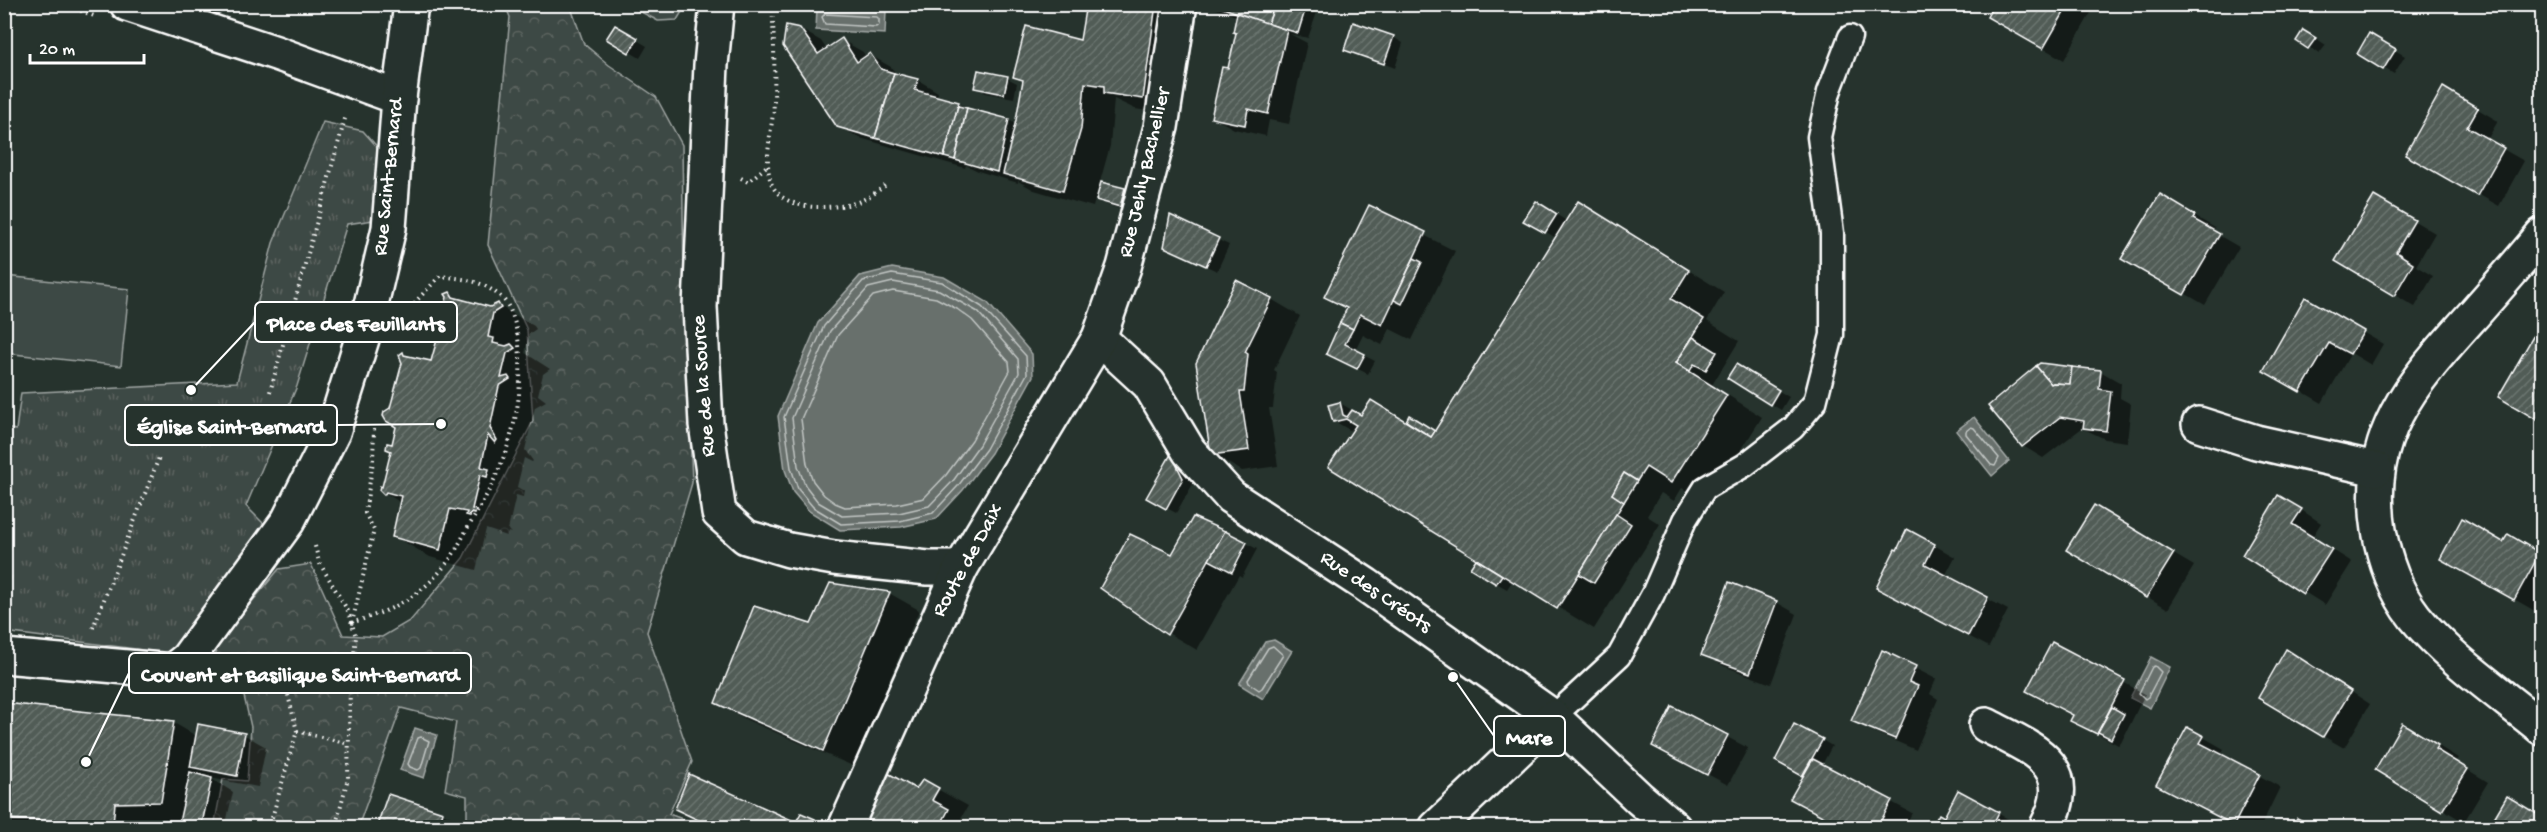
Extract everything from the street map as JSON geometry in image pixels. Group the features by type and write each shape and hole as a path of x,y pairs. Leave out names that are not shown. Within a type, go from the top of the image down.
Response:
{"street":[{"path":"127,4 276,53 399,98"},
{"name":"Rue Saint-Bernard","path":"190,655 288,521 333,432 366,327 389,228 399,98 411,4"},
{"name":"Rue de la Source","path":"717,4 711,65 700,307 706,424 719,513 746,537 789,550 834,558 928,568 961,568"},
{"name":"Rue Jehly Bachellier","path":"1099,338 1124,267 1161,127 1180,4"},
{"path":"2542,235 2413,385 2391,421 2376,469 2376,512 2382,550 2396,584 2415,617 2447,650 2542,728"},
{"name":"Route de Daix","path":"845,828 961,568 1099,338"},
{"name":"Rue des Créots","path":"1099,338 1149,384 1189,451 1231,497 1366,585 1553,717 1674,828"},
{"path":"2199,424 2256,442 2376,469"},
{"path":"4,656 172,671 190,655"},
{"path":"1436,828 1553,717"},
{"path":"1986,725 2036,750 2056,776 2058,793 2055,811 2046,828"}],"lane":[{"path":"1553,717 1619,656 1653,594 1686,520 1706,488 1777,441 1793,428 1815,402 1832,334 1832,233 1820,137 1829,92 1850,38"}],"path":[{"path":"772,4 774,102 769,164 770,181 784,200 806,207 845,207 869,197 886,185"},
{"path":"270,392 346,114"},
{"path":"351,623 388,612 414,596 444,567 488,496 506,454 517,414 521,372 517,329 504,300 476,280 440,276 417,300 407,318"},
{"path":"351,623 374,530 365,513 373,461 374,424"},
{"path":"80,662 160,455"},
{"path":"288,521 313,536 319,562 348,611 356,637 350,687 348,778 335,828"},
{"path":"190,655 282,670 297,731 270,828"},
{"path":"297,731 349,744"}],"green space":[{"path":"505,5 570,5 584,44 609,65 656,97 682,145 684,277 692,483 647,632 692,762 669,814 704,827 467,827 467,796 445,790 456,722 401,708 358,827 214,827 223,779 247,781 251,727 244,696 213,683 217,644 279,569 311,564 343,635 382,637 411,620 463,558 533,421 527,330 488,245 510,17"},
{"path":"628,5 686,5 677,20 658,21"},
{"path":"323,122 363,131 381,151 373,220 347,224 297,386 246,506 270,530 174,654 5,632 5,428 16,430 21,393 237,382 273,243"},
{"path":"5,276 129,289 121,366 5,353"}],"water":[{"path":"817,8 886,11 885,34 816,30"},
{"path":"892,268 944,277 987,302 1032,354 1033,376 991,453 963,490 936,519 901,527 840,530 809,511 793,492 785,470 778,416 818,323 860,276"},
{"path":"1974,417 2009,461 1992,476 1956,431"},
{"path":"1274,640 1292,651 1263,699 1239,684 1265,642"},
{"path":"2151,657 2170,667 2150,708 2130,698"},
{"path":"415,728 437,735 424,778 400,770"}],"building":[{"path":"1086,4 1156,4 1143,99 1104,93 1104,86 1085,83 1081,129 1063,191 1003,174 1023,80 1013,77 1026,26 1080,40"},
{"path":"1212,4 1275,4 1268,24"},
{"path":"1275,4 1307,4 1298,33 1268,24"},
{"path":"1994,4 2069,4 2043,49 1987,17"},
{"path":"1237,13 1287,30 1268,114 1248,109 1245,125 1211,118 1222,67 1228,68 1236,33 1233,32"},
{"path":"1353,22 1394,36 1384,64 1344,50"},
{"path":"615,25 638,38 629,53 606,39"},
{"path":"786,25 800,28 818,54 842,38 857,62 870,53 881,69 894,73 875,138 837,127 783,46"},
{"path":"2303,30 2316,38 2308,49 2296,41"},
{"path":"2369,33 2396,49 2383,70 2357,54"},
{"path":"978,70 1008,76 1004,94 974,88"},
{"path":"894,73 918,79 915,90 959,102 944,157 875,138"},
{"path":"2443,87 2478,108 2467,127 2504,148 2477,196 2405,155"},
{"path":"958,106 967,108 955,160 944,157"},
{"path":"967,108 1009,119 997,172 955,160"},
{"path":"1101,182 1125,188 1120,207 1096,200"},
{"path":"2160,194 2195,215 2193,219 2220,234 2184,295 2121,259"},
{"path":"2374,196 2415,220 2396,252 2413,263 2394,296 2335,261"},
{"path":"1536,201 1557,214 1545,233 1523,221"},
{"path":"1578,201 1689,270 1671,299 1704,319 1676,363 1727,395 1671,483 1646,467 1637,481 1624,473 1612,494 1624,502 1557,609 1328,467 1356,425 1346,419 1333,422 1328,405 1340,402 1343,415 1347,417 1352,410 1361,415 1371,400 1431,437"},
{"path":"1369,205 1426,232 1382,325 1360,314 1353,329 1340,323 1347,308 1324,297"},
{"path":"1170,215 1219,238 1206,266 1164,247"},
{"path":"1414,258 1422,262 1402,304 1394,300"},
{"path":"1236,280 1272,298 1245,352 1248,354 1244,392 1240,392 1249,450 1211,455 1196,363"},
{"path":"450,292 453,297 490,307 498,303 501,308 493,313 488,337 494,338 493,343 506,346 511,344 515,348 507,353 501,378 508,376 510,379 499,386 490,428 497,440 495,443 488,435 481,467 489,469 487,477 480,475 472,509 476,510 475,514 471,513 470,516 466,515 467,512 450,509 440,550 392,537 401,496 386,492 384,495 379,490 380,486 382,487 391,451 386,449 387,443 392,444 396,427 386,421 383,416 384,412 390,408 402,363 399,355 403,352 404,355 431,361 440,329 436,328 435,324 441,325 447,297 445,294"},
{"path":"2305,297 2364,331 2350,354 2329,343 2300,392 2263,371"},
{"path":"2542,321 2542,423 2498,397"},
{"path":"1340,323 1353,329 1345,344 1365,354 1357,369 1326,354"},
{"path":"1693,337 1717,352 1706,370 1694,364 1690,371 1676,363"},
{"path":"2040,363 2072,367 2070,384 2051,384 2036,366"},
{"path":"1736,364 1779,390 1770,405 1727,378"},
{"path":"2036,366 2051,384 2070,384 2072,367 2101,370 2099,389 2111,391 2106,431 2083,428 2084,421 2060,417 2022,447 1988,406"},
{"path":"1409,415 1435,431 1431,437 1406,421"},
{"path":"1171,454 1183,478 1166,509 1146,498"},
{"path":"1624,473 1637,481 1624,502 1612,494"},
{"path":"2278,495 2302,509 2292,524 2332,549 2303,594 2242,555"},
{"path":"2094,505 2174,553 2146,598 2066,550"},
{"path":"1616,514 1631,524 1594,583 1579,574"},
{"path":"1193,517 1225,531 1167,635 1100,588 1130,534 1172,554"},
{"path":"2462,518 2503,542 2508,534 2540,553 2514,600 2440,559"},
{"path":"1907,529 1935,544 1925,564 1988,597 1968,636 1876,588"},
{"path":"1225,531 1247,542 1232,572 1209,560"},
{"path":"1476,559 1502,575 1496,584 1470,568"},
{"path":"1729,582 1777,601 1750,673 1701,655"},
{"path":"830,583 890,592 823,751 715,703 754,606 811,624"},
{"path":"2052,642 2125,680 2097,734 2070,721 2073,715 2026,691"},
{"path":"2286,649 2351,691 2323,737 2258,698"},
{"path":"1882,650 1916,666 1909,682 1918,686 1895,739 1851,721"},
{"path":"4,703 174,721 161,802 115,803 113,824 5,819 4,823"},
{"path":"1672,706 1728,735 1707,775 1652,746"},
{"path":"2112,707 2124,714 2111,739 2098,732"},
{"path":"2402,723 2438,745 2435,749 2468,769 2442,811 2375,770"},
{"path":"198,724 245,733 237,776 190,767"},
{"path":"1794,724 1823,739 1802,776 1775,761"},
{"path":"2187,727 2204,736 2200,743 2260,774 2234,825 2156,785"},
{"path":"1813,759 1892,800 1877,828 1845,828 1790,799"},
{"path":"190,772 212,778 201,828 166,828 167,825 178,827"},
{"path":"886,772 916,789 923,779 939,788 932,800 949,809 939,828 862,828"},
{"path":"689,774 796,822 801,813 815,819 812,828 715,828 675,809"},
{"path":"1958,790 1999,812 1991,828 1931,828 1939,814 1944,817"},
{"path":"388,794 443,812 438,828 376,828"},
{"path":"2507,796 2542,817 2540,822 2542,828 2488,828"},
{"path":"2297,818 2316,828 2291,828"}],"place":[{"name":"Place des Feuillants","path":"191,390"},
{"name":"Église Saint-Bernard","path":"441,424"},
{"name":"Mare","path":"1453,677"},
{"name":"Couvent et Basilique Saint-Bernard","path":"86,762"}]}
